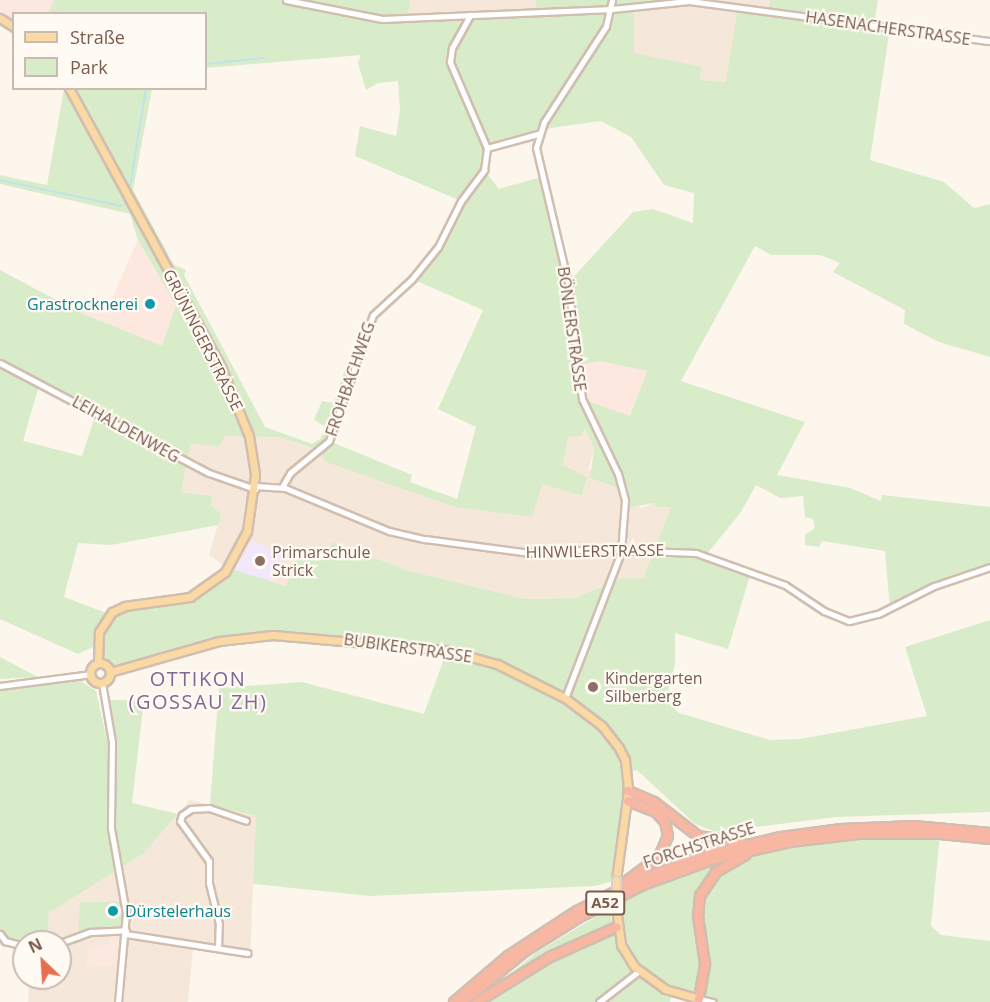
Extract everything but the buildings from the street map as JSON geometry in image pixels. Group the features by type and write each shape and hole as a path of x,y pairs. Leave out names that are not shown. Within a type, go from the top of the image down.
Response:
{"highway":[{"path":"628,791 654,802 698,836 720,842 753,843"},
{"path":"605,896 656,860 668,840 660,815 644,804 628,801"},
{"name":"FORCHSTRASSE","path":"454,1002 522,946 605,896 674,866 753,843 872,827 990,832"},
{"name":"FORCHSTRASSE","path":"463,1002 532,946 603,904 674,873 769,846 880,833 990,839"},
{"path":"699,999 705,957 698,907 704,887 722,867 769,846"},
{"path":"477,1002 536,964 617,927"}],"main road":[{"name":"GRÜNINGERSTRASSE","path":"70,90 221,367 251,443 255,488 247,531 225,572 190,597 125,606 112,612 99,632 98,663"},
{"name":"BUBIKERSTRASSE","path":"110,672 219,641 306,635 404,644 475,657 529,678 565,698 610,734 625,760 628,801 616,880 617,927 624,951 639,971 666,989 699,999"},
{"path":"98,663 108,667 110,672 102,683 91,674 98,663"}],"street":[{"name":"HASENACHERSTRASSE","path":"286,0 350,15 382,18 705,3 990,41"},
{"path":"470,15 452,48 450,62 487,148 538,134 601,35 612,9 612,0"},
{"name":"BÖNLERSTRASSE","path":"538,134 537,161 567,283 582,399 624,489 621,552 565,698"},
{"name":"FROHBACHWEG","path":"282,488 293,470 328,443 367,325 438,248 461,201 484,170 487,148"},
{"name":"LEIHALDENWEG","path":"0,363 209,473 255,488"},
{"name":"HINWILERSTRASSE","path":"255,488 282,488 405,536 526,553 591,549 621,552 675,550 706,556 785,585 824,611 849,621 878,614 934,586 990,567"},
{"path":"0,686 91,674"},
{"path":"102,683 112,742 111,828 125,898 126,932 118,1002"},
{"path":"218,948 219,924 208,883 209,861 180,821 182,815 191,809 209,807 246,821"},
{"path":"72,939 95,931 126,932 248,953"},
{"path":"0,934 5,941 12,943"},
{"path":"599,1002 639,971"},
{"name":"BUBIKERSTRASSE","path":"699,999 713,1002"}],"shaded area":[{"path":"0,0 54,0 48,12 12,12 12,26 0,18"},
{"path":"410,0 536,0 536,12 408,18"},
{"path":"675,0 770,0 769,12 733,47 727,82 700,80 702,68 634,53 634,7"},
{"path":"138,240 176,305 162,346 79,312 85,301 108,307"},
{"path":"601,361 647,371 630,417 582,399 577,365"},
{"path":"585,428 594,448 589,469 624,489 641,508 655,503 671,507 643,580 622,578 576,598 525,599 480,590 409,571 332,543 324,561 300,553 286,586 228,568 209,555 221,514 181,493 191,442 219,447 225,436 280,436 455,507 542,484 582,496 587,477 563,466 568,436"},
{"path":"252,540 283,554 272,582 234,572"},
{"path":"190,800 256,816 250,959 193,949 188,1002 28,1002 28,990 72,990 72,930 48,930 49,913 144,853"},
{"path":"121,938 118,965 86,967 89,947 110,944 110,939"}],"green space":[{"path":"54,0 410,0 408,17 536,12 536,0 675,0 634,7 634,53 702,67 700,80 726,82 738,8 768,12 770,0 878,0 874,25 890,28 870,160 944,182 974,208 990,204 990,357 939,342 904,324 905,310 833,272 840,263 820,255 771,255 755,246 681,381 805,422 777,475 850,488 881,501 882,495 990,507 990,567 948,580 890,609 885,551 822,541 819,547 805,545 805,535 815,528 813,519 805,517 803,496 780,498 756,485 741,512 706,555 751,572 728,649 675,633 675,664 667,695 668,702 679,713 770,740 800,739 927,716 905,647 990,620 990,812 836,817 716,832 695,824 637,770 628,772 616,880 595,886 370,896 253,884 256,816 210,805 219,688 302,682 424,714 446,653 384,642 244,637 110,670 98,663 97,645 78,654 0,619 0,270 79,312 162,346 176,305 138,240 130,214 0,184 0,175 47,185 64,90 152,90 133,190 174,265 186,270 184,275 265,427 312,444 320,439 326,427 314,420 322,401 333,403 346,367 354,372 329,441 412,475 410,482 457,499 476,427 438,409 483,310 412,279 438,248 461,201 355,156 360,126 396,136 400,110 398,81 378,83 366,90 358,63 361,55 207,68 207,12 48,12","holes":["601,121 631,137 664,185 694,193 693,223 653,209 633,212 568,283 541,177 499,189 484,170 487,148 551,128","601,361 647,371 630,416 582,399 577,365","40,382 96,413 82,456 23,441","585,428 594,448 590,478 624,490 625,508 655,503 656,507 671,507 643,579 622,578 576,598 525,599 409,571 332,542 324,560 300,553 286,586 228,568 190,597 109,614 64,597 78,543 111,545 218,525 221,514 211,505 212,496 181,492 191,443 219,447 225,436 280,437 320,451 326,462 455,507 532,517 542,484 582,496 587,477 563,465 568,437 581,436"]},
{"path":"0,657 38,677 0,679"},
{"path":"81,681 96,691 108,745 110,788 113,760 105,700 144,700 132,803 178,814 144,853 49,913 48,930 12,930 12,943 5,941 0,934 0,686"},
{"path":"940,834 931,926 941,935 990,941 990,1002 713,1002 673,992 670,1002 489,1002 536,973 536,964 617,927 616,898 663,877 790,842"},
{"path":"80,902 121,902 122,927 78,934"},
{"path":"609,909 612,923 537,960 490,990 537,952"}],"waterway":[{"path":"207,64 264,58"},
{"path":"130,186 146,90"},
{"path":"0,180 121,206"}],"place":[{"name":"Grastrocknerei","path":"150,304"},
{"name":"Primarschule Strick","path":"260,561"},
{"name":"Kindergarten Silberberg","path":"593,687"},
{"name":"Dürstelerhaus","path":"113,911"}],"district":[{"name":"OTTIKON (GOSSAU ZH)","path":"198,690"}]}
